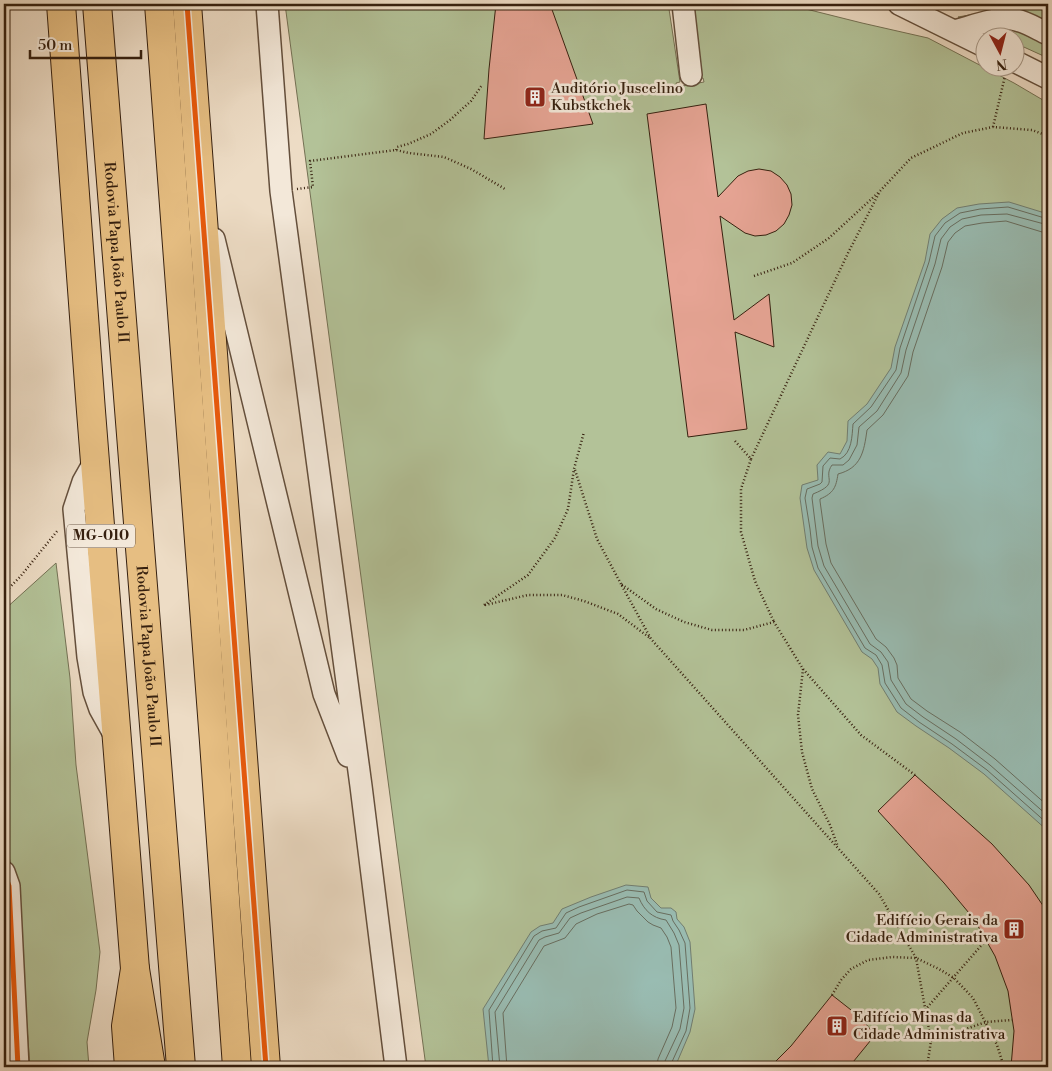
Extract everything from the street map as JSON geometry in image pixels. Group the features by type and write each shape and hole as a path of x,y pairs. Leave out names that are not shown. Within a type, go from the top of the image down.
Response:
{"main road":[{"name":"MG-010","path":"62,4 76,225 135,969 126,1026 129,1067"},
{"name":"Rodovia Papa João Paulo II","path":"97,4 181,1067"},
{"path":"159,4 237,1067"},
{"path":"187,4 266,1067"},
{"path":"135,969 151,1067"}],"street":[{"path":"267,4 281,191 361,786 396,1067"},
{"path":"683,4 691,75"},
{"path":"899,4 974,41"},
{"path":"954,31 1013,19 1048,34"},
{"path":"1024,71 1048,78"},
{"path":"200,182 324,694 361,786"},
{"path":"96,459 83,482 74,510 88,657 94,692 100,709 117,741"},
{"path":"4,872 9,886 18,1067"},
{"path":"388,1067 392,1035"}],"path":[{"path":"993,127 1007,78"},
{"path":"396,150 396,147 408,144 437,130 471,101 482,85"},
{"path":"754,276 792,263 800,258 829,238 880,191 911,158 963,133 993,127 1032,130 1048,136"},
{"path":"281,191 314,187 310,161 396,150 444,158 472,169 505,189"},
{"path":"880,191 848,253 751,458 741,488 740,532 755,581 774,622 803,669 861,735 916,775"},
{"path":"584,432 574,469 568,509 555,538 528,575 484,605 528,596 562,595 618,614 650,638 879,894 916,958 931,1041 927,1067"},
{"path":"735,441 751,458"},
{"path":"574,469 597,539 650,638"},
{"path":"4,593 20,578 74,510"},
{"path":"621,584 656,609 684,622 712,630 744,630 774,622"},
{"path":"803,669 798,715 802,752 812,789 830,824 838,848"},
{"path":"925,1010 986,940"},
{"path":"832,995 841,980 851,969 868,960 892,957 916,958 954,978 973,998 997,1045 1004,1067"},
{"path":"931,1041 986,1022 1012,1020"}],"green space":[{"path":"285,4 671,4 669,9 680,82 676,83 677,87 704,82 703,78 699,78 688,4 786,4 928,38 974,62 974,78 1004,78 1048,103 1048,1067 426,1067"},
{"path":"1033,4 1048,4 1048,58 1024,47 1024,28 983,28 958,17"},
{"path":"56,563 70,678 76,765 100,952 87,1042 89,1067 30,1067 20,934 4,819 4,610"}],"water":[{"path":"1009,202 1048,214 1048,831 984,774 897,712 880,684 878,668 872,659 862,652 814,570 807,548 800,498 802,485 818,480 817,465 828,452 840,454 847,441 848,421 867,404 891,368 895,347 925,261 930,234 942,219 957,208"},
{"path":"626,885 648,887 651,898 661,908 671,908 676,912 677,919 684,927 690,942 695,1009 690,1032 675,1067 489,1067 483,1009 531,932 540,926 553,923 562,909"}],"building":[{"name":"Auditório Juscelino Kubstkchek","path":"496,4 550,4 593,124 484,139"},
{"path":"706,104 718,197 738,176 748,171 759,169 771,171 780,177 787,185 791,194 792,205 784,224 776,231 766,235 755,236 745,233 720,216 734,320 769,294 774,347 735,332 747,429 688,437 647,114"},
{"name":"Edifício Gerais da Cidade Administrativa","path":"915,775 992,844 1029,885 1048,913 1048,1067 1011,1067 1014,1031 1008,991 995,956 974,919 878,811"},
{"name":"Edifício Minas da Cidade Administrativa","path":"832,995 860,1017 875,1035 849,1067 770,1067 791,1046"}],"cycle path":[{"path":"187,4 266,1067"},
{"path":"4,872 9,886 18,1067"}],"place":[{"name":"Auditório Juscelino Kubstkchek","path":"535,97"},
{"name":"Edifício Gerais da Cidade Administrativa","path":"1014,929"},
{"name":"Edifício Minas da Cidade Administrativa","path":"837,1026"}]}
